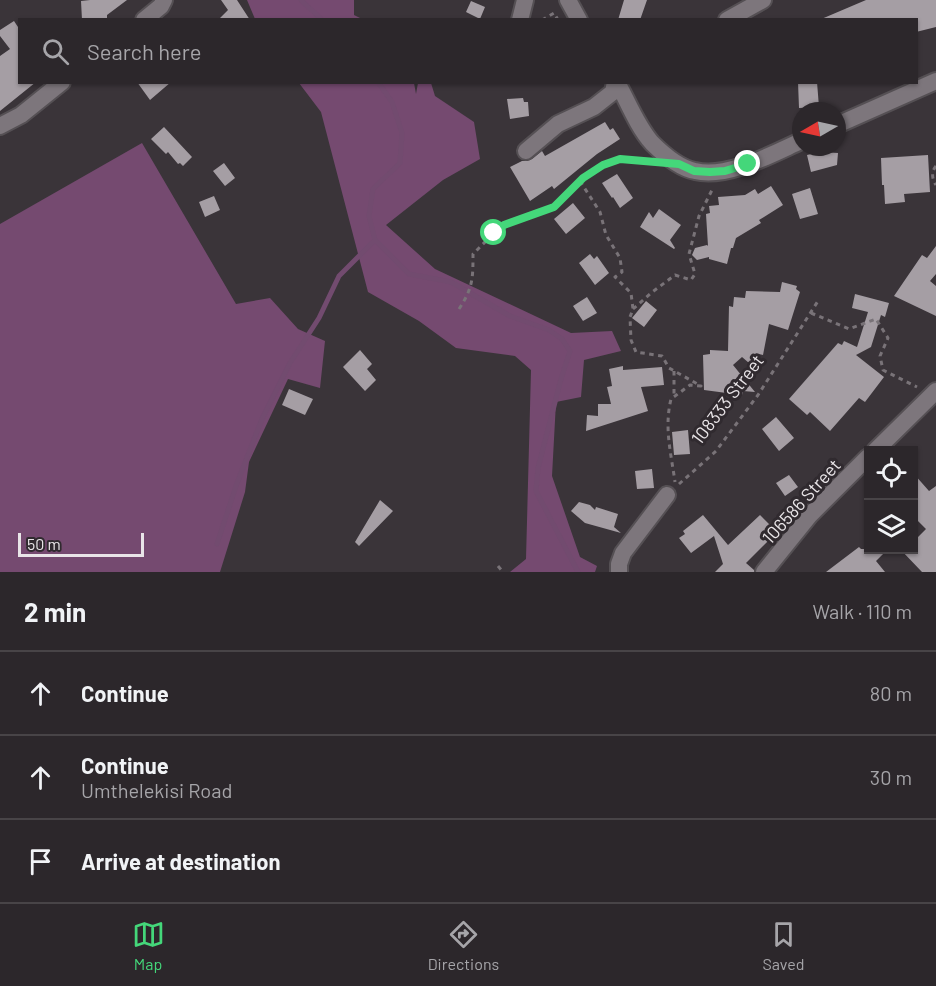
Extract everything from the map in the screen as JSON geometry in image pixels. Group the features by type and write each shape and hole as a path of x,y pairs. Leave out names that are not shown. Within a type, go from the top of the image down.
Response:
{"street":[{"path":"146,18 161,6 164,0"},
{"path":"520,18 525,0"},
{"path":"568,0 578,18"},
{"path":"731,18 764,0"},
{"path":"846,121 936,81"},
{"path":"0,126 21,116 60,84"},
{"path":"526,151 558,124 594,107 613,92 615,84"},
{"path":"617,84 652,142 664,154 694,171 725,171 748,164 792,145"},
{"path":"880,446 934,393"},
{"name":"106586 Street","path":"764,572 810,515 864,461"},
{"path":"619,572 623,553 671,491"}],"path":[{"path":"459,309 469,294 473,278 473,254 504,225 554,207 580,181 603,165 620,159 679,164"},
{"path":"936,166 933,169 933,180 936,185"},
{"path":"633,309 675,275 691,280 695,274 689,254 699,216 716,184 718,171"},
{"path":"580,181 600,212 606,235 620,258 622,272 615,277 631,293 633,309 630,317 631,340 636,352 662,356 669,368 701,386 690,385 670,399 667,433 671,491"},
{"name":"108333 Street","path":"671,491 716,451 758,395 818,301"},
{"path":"811,313 849,329 876,319 888,338 880,356 883,370 934,393"},
{"path":"674,371 674,396"},
{"path":"498,566 503,572"}],"shaded area":[{"path":"247,0 354,0 354,15 360,18 255,18"},
{"path":"300,84 414,84 416,94 418,84 431,84 435,96 474,122 480,159 443,180 386,225 435,269 571,333 612,331 621,351 584,360 581,397 556,402 552,476 580,557 597,566 595,572 510,572 526,559 531,370 515,356 456,348 419,321 368,292 321,112"},
{"path":"142,143 236,304 270,298 298,329 325,341 320,388 288,379 249,462 245,492 220,572 0,572 0,224"}],"building":[{"path":"127,0 107,15 107,18 82,18 81,1"},
{"path":"221,0 237,0 249,18 220,18 228,10"},
{"path":"624,0 647,0 641,18 619,18"},
{"path":"866,0 936,0 936,27 918,32 918,18 824,18"},
{"path":"471,1 485,7 480,18 466,12"},
{"path":"14,21 18,27 18,84 34,84 0,111 0,56 10,49 0,36 0,30"},
{"path":"138,84 169,84 150,100"},
{"path":"798,84 817,84 819,102 799,102"},
{"path":"523,98 524,102 528,102 529,116 510,119 507,99"},
{"path":"605,122 610,130 613,128 620,139 597,154 554,189 552,186 530,201 510,167 532,159 542,151 545,156"},
{"path":"164,127 192,157 183,166 151,139"},
{"path":"928,155 930,192 904,194 905,202 885,204 881,158"},
{"path":"807,156 838,156 837,165 811,172"},
{"path":"224,163 235,178 225,186 213,171"},
{"path":"617,174 633,198 620,208 602,183"},
{"path":"771,186 783,205 759,220 761,223 736,238 727,264 709,259 709,257 697,260 692,255 695,248 708,246 706,214 710,213 709,206 719,205 718,197 745,195 755,189 758,194"},
{"path":"810,188 818,214 800,219 792,194"},
{"path":"214,196 220,210 205,217 199,202"},
{"path":"573,203 585,218 566,234 554,219"},
{"path":"659,209 681,225 670,240 674,249 640,227 649,212 653,218"},
{"path":"936,246 936,274 930,281 936,286 936,316 894,296 922,255 927,258"},
{"path":"590,254 594,259 597,256 609,273 595,285 579,263"},
{"path":"782,282 797,286 796,289 800,292 788,330 769,324 763,355 759,354 756,369 742,357 733,365 755,392 743,391 742,395 704,390 703,355 710,354 710,350 728,351 729,306 733,307 734,297 745,298 746,291 780,292"},
{"path":"855,294 889,303 885,317 881,315 871,347 856,355 884,377 865,402 859,398 830,431 810,412 807,415 789,399 838,343 842,345 844,341 857,347 868,312 852,308"},
{"path":"587,297 597,313 583,321 573,306"},
{"path":"646,301 657,310 644,327 632,318"},
{"path":"360,350 372,364 367,369 376,380 365,391 343,367"},
{"path":"623,366 623,370 662,367 664,385 641,387 648,411 586,431 587,415 598,416 598,404 611,404 607,387 612,386 609,369"},
{"path":"289,389 313,399 305,415 282,405"},
{"path":"776,417 794,438 779,451 762,429"},
{"path":"688,430 690,454 674,455 672,432"},
{"path":"652,469 654,488 637,489 635,471"},
{"path":"789,475 798,487 785,496 776,483"},
{"path":"918,479 929,491 936,486 936,572 922,572 905,554 918,554 918,537 926,529 918,521"},
{"path":"380,500 393,511 359,546 355,542"},
{"path":"579,502 590,505 595,510 596,507 618,514 614,527 621,533 585,523 571,511"},
{"path":"703,515 728,545 760,515 774,529 766,537 769,540 746,563 754,572 715,572 723,564 714,536 691,553 679,538 685,534 683,531"},
{"path":"859,547 864,549 864,554 883,554 876,561 885,572 826,572"}],"waterway":[{"path":"301,0 320,18"},
{"path":"379,84 392,102 402,133 400,163 373,189 369,216 375,240 409,274 451,282 510,316 549,330 562,339 570,351 538,468 536,491 578,572"},
{"path":"217,544 262,419 290,363 319,318 339,276 375,240"}],"route":[{"path":"494,233 504,225 554,207 583,178 603,165 620,159 679,164 694,171 710,172 725,171 748,164"}]}
